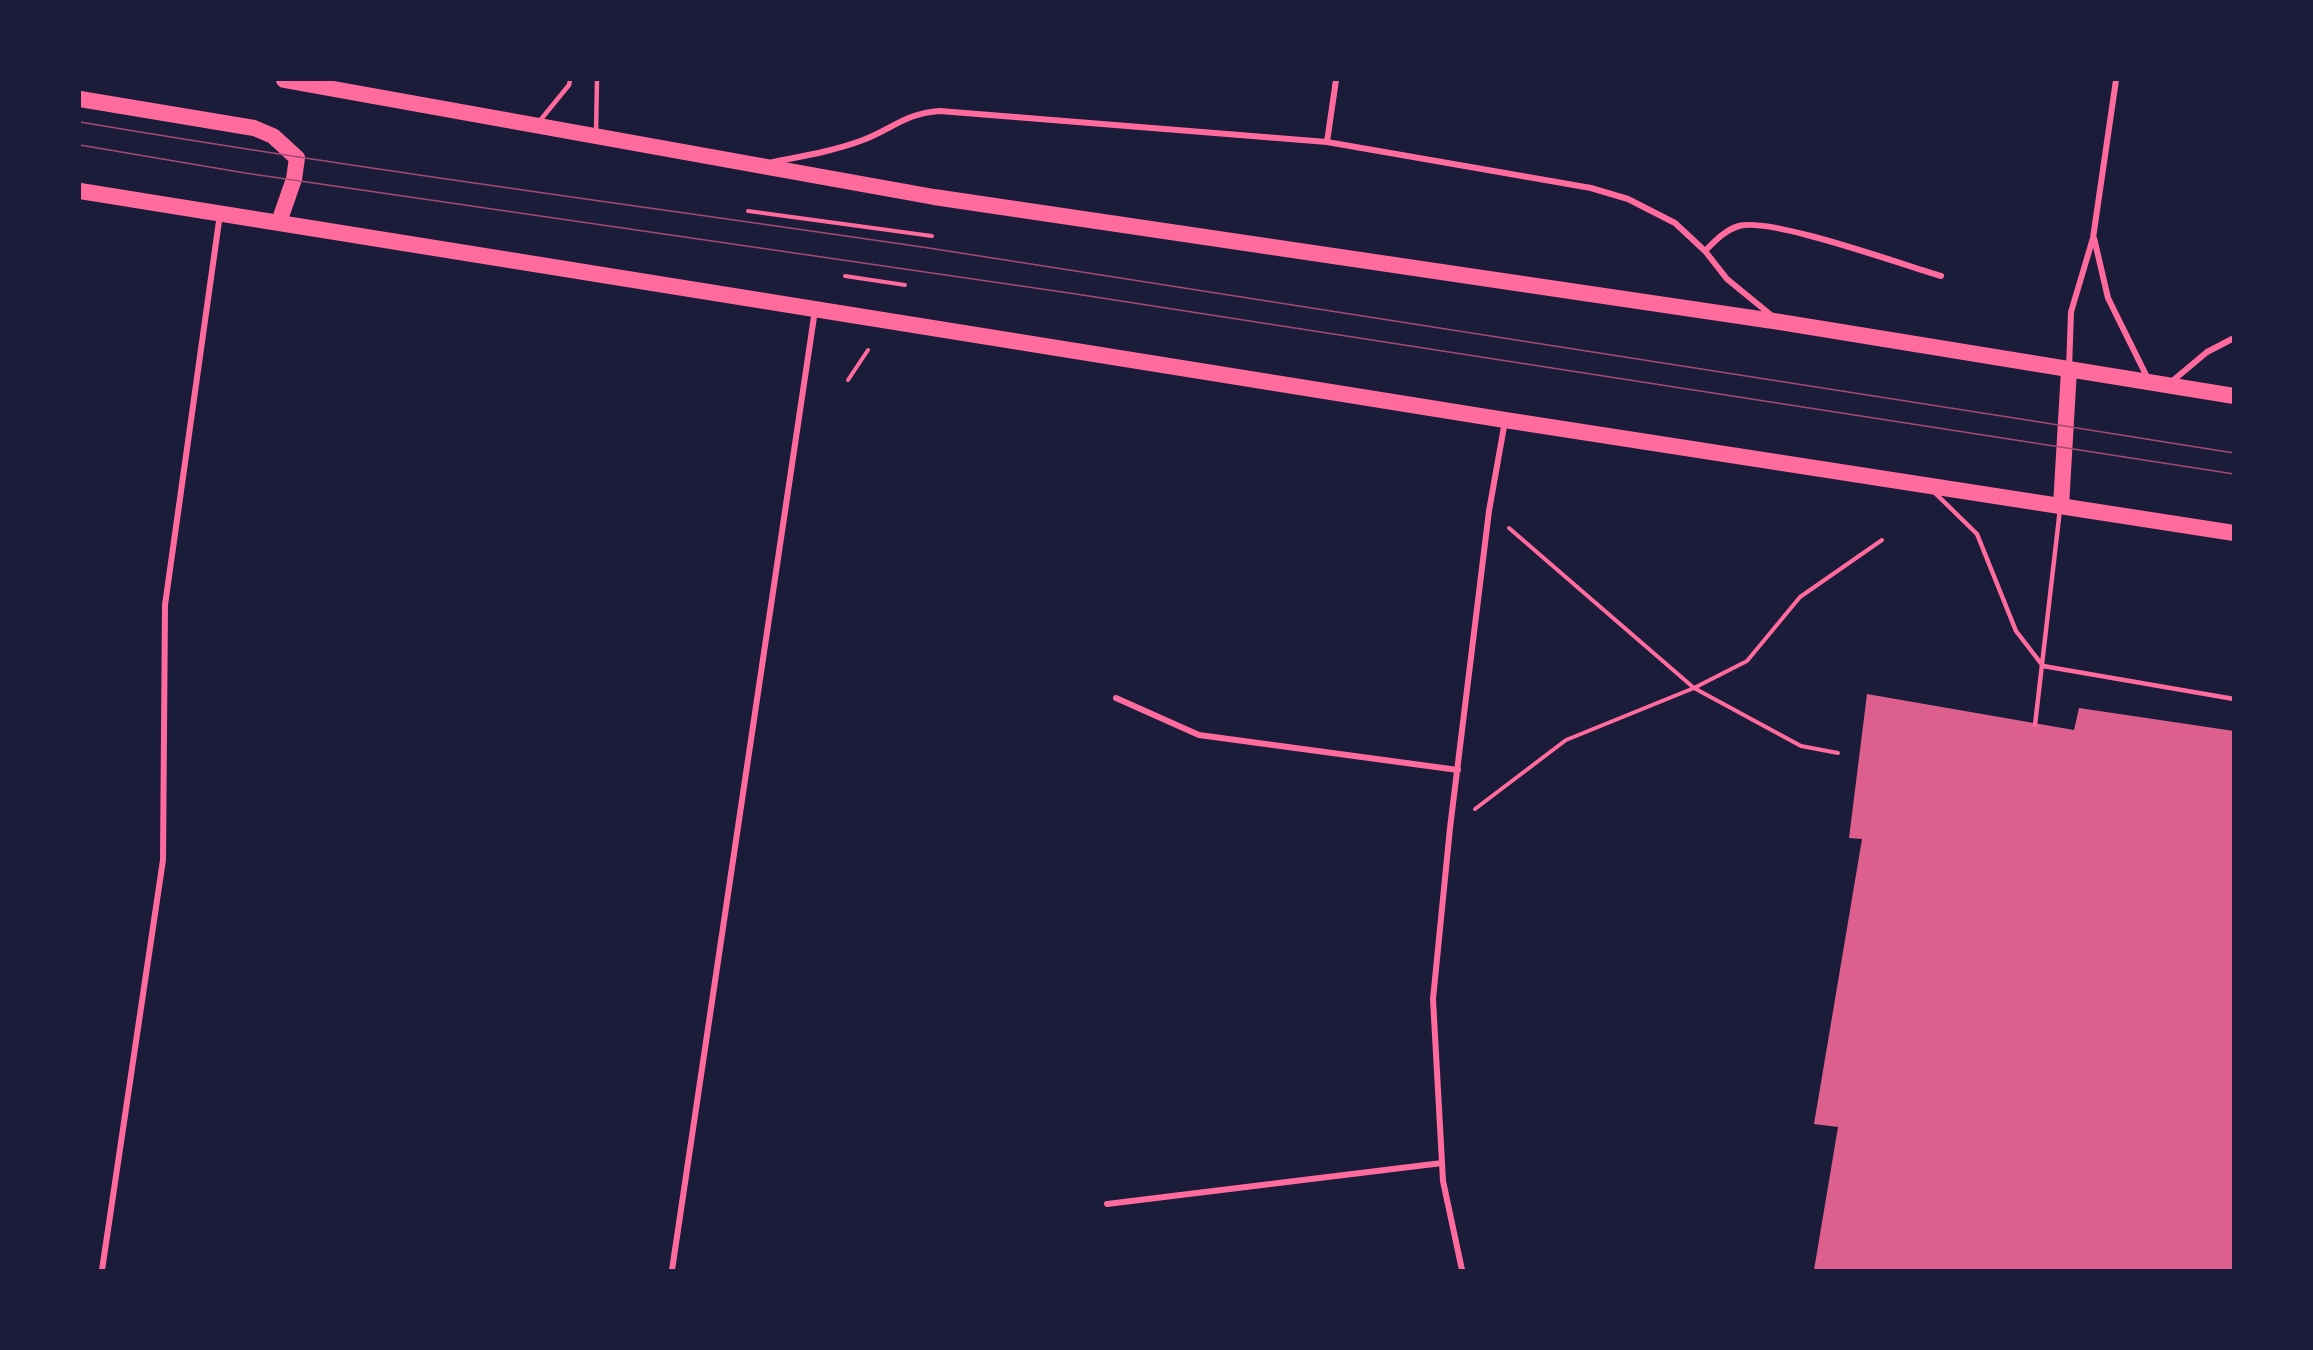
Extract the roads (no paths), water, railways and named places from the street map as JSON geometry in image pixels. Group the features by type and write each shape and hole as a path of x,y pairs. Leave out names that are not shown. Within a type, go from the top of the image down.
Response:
{"highway":[{"path":"295,80 755,166 1138,230 1780,322 2234,396"},
{"path":"80,99 227,122 254,128 273,136 297,158 294,179 279,222"},
{"path":"80,191 1505,420 2234,533"},
{"path":"2061,506 2069,370"}],"street":[{"path":"1327,142 1336,80"},
{"path":"2069,370 2071,312 2093,237 2116,80"},
{"path":"755,166 837,148 873,136 907,117 940,111 1327,142 1510,172 1614,194 1661,214 1690,234 1727,279 1780,322"},
{"path":"102,1270 163,860 165,605 220,213"},
{"path":"1705,251 1727,231 1744,225 1759,225 1806,236 1941,276"},
{"path":"2093,237 2108,298 2149,382"},
{"path":"672,1270 815,309"},
{"path":"2168,385 2207,352 2234,338"},
{"path":"1462,1270 1443,1181 1433,999 1450,828 1489,511 1505,420"},
{"path":"1116,698 1199,735 1458,770"},
{"path":"1107,1204 1442,1163"}],"lane":[{"path":"536,125 569,85 570,80"},
{"path":"597,80 597,137"},
{"path":"1926,485 1977,534 1986,549 2016,631 2043,666 2234,699"},
{"path":"2035,725 2061,506"}],"tram line":[{"path":"80,122 400,172 935,249 2234,453"},
{"path":"80,145 245,173 1076,294 2234,474"}]}
